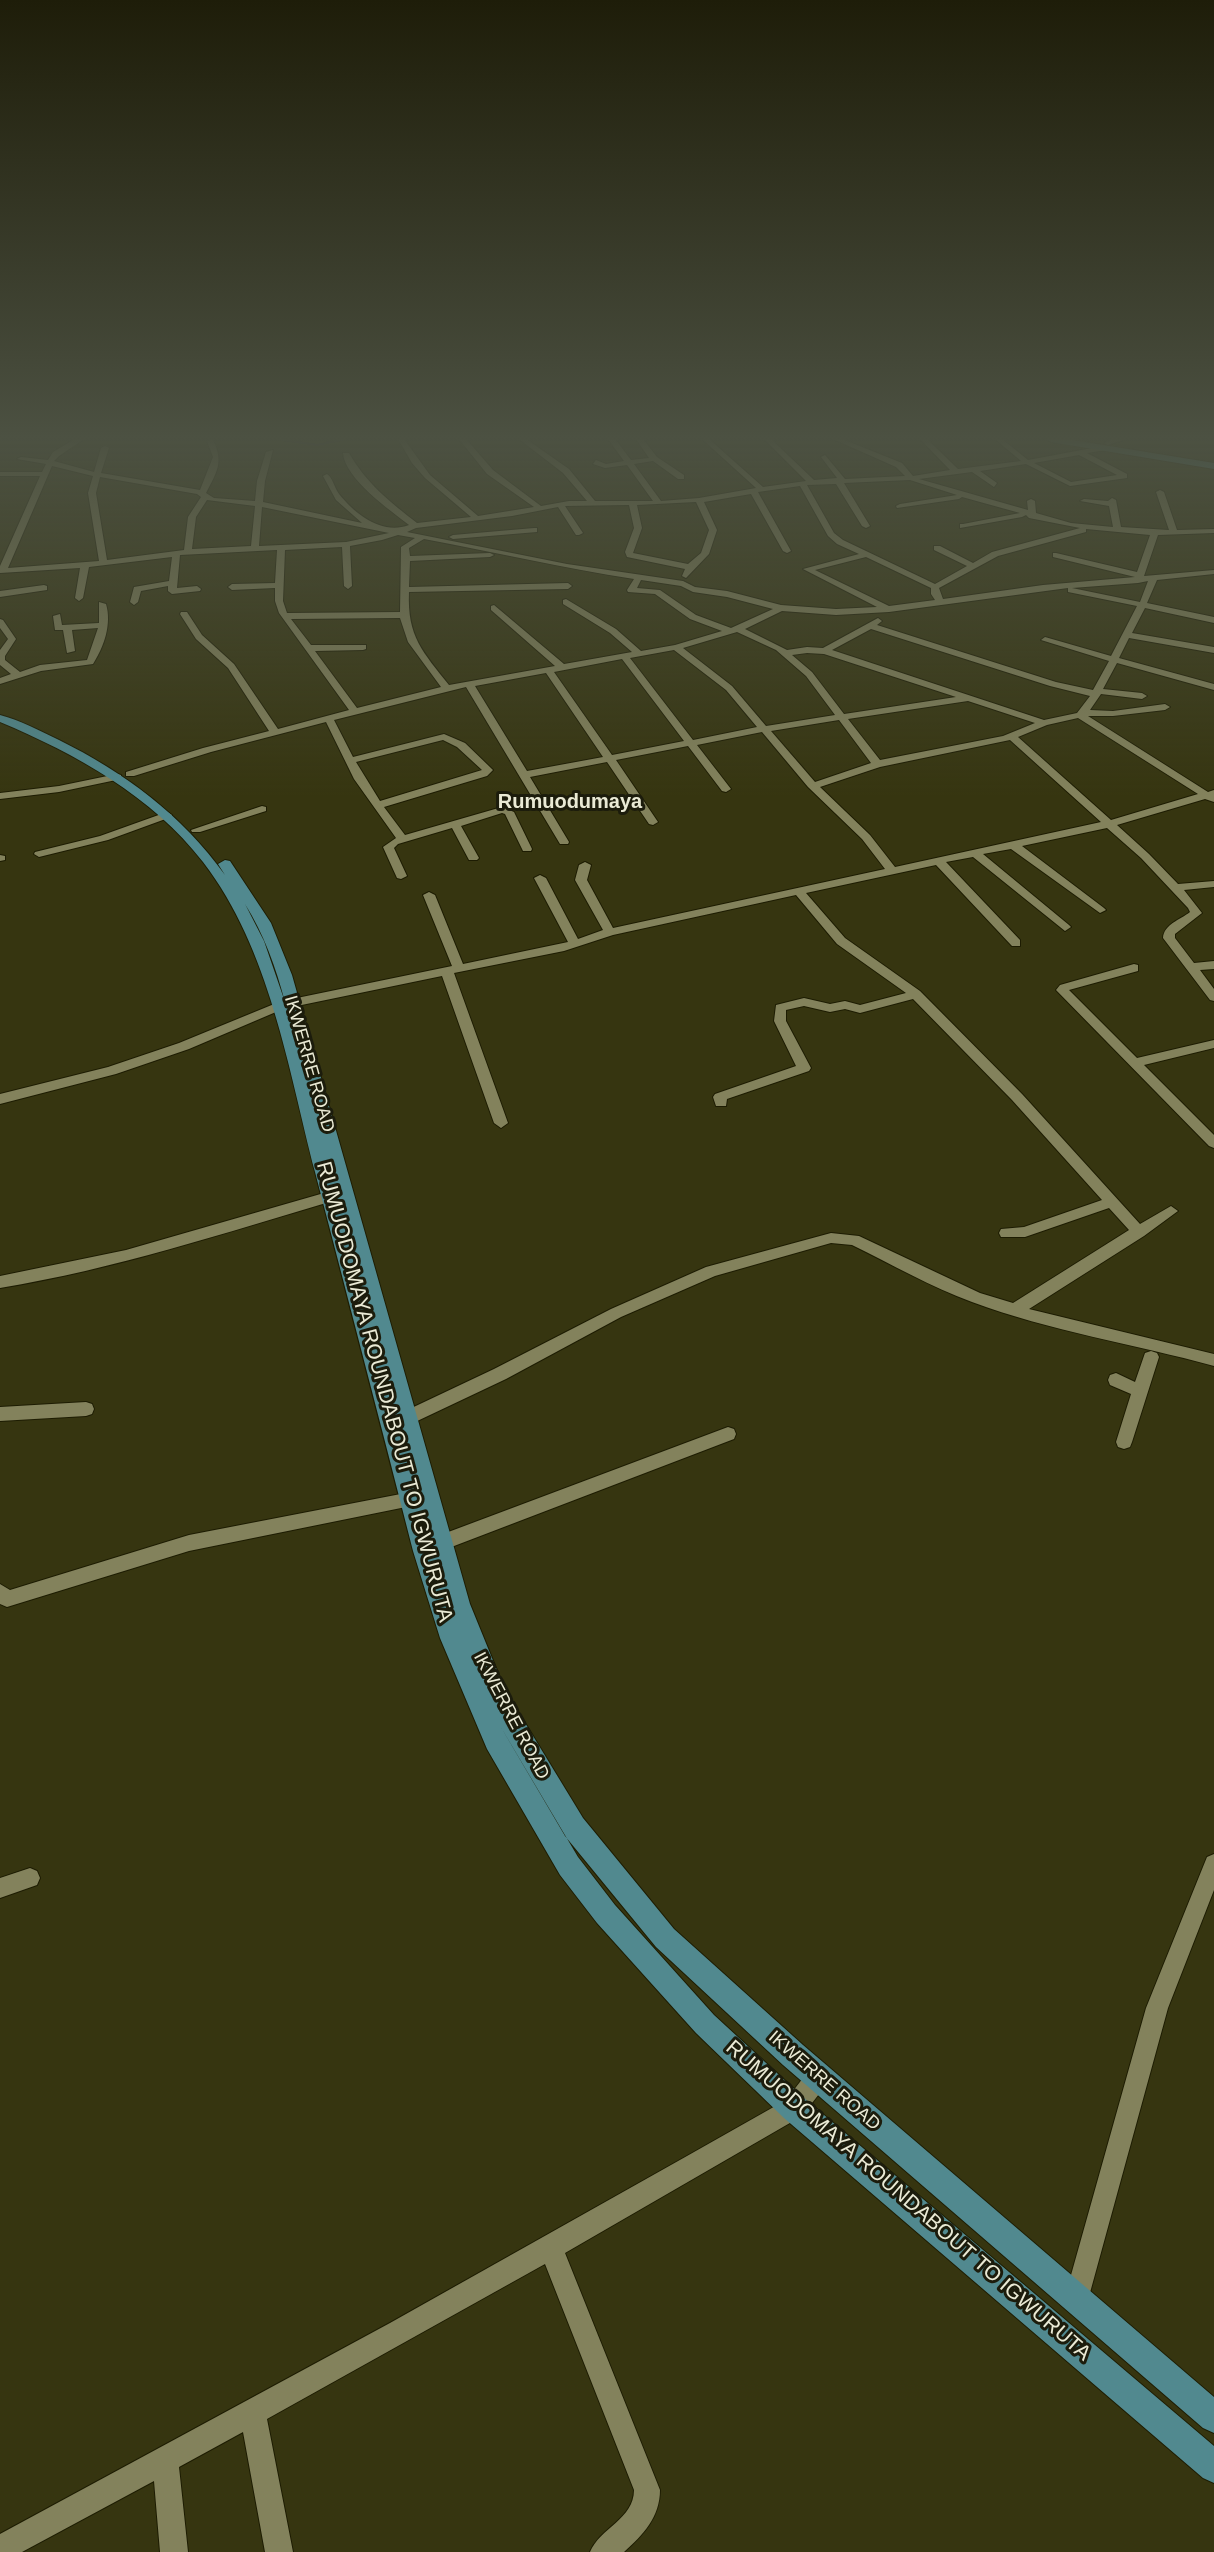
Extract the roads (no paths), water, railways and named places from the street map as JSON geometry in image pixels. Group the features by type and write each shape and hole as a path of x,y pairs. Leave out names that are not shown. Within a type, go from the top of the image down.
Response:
{"main road":[{"name":"IKWERRE ROAD","path":"0,710 79,744 196,830 237,878 264,923 285,975 285,1004 407,1418 459,1604 498,1697 522,1742 574,1827 665,1938 818,2076 1214,2417"},
{"name":"RUMUODOMAYA ROUNDABOUT TO IGWURUTA","path":"0,718 123,775 167,815 205,855 240,908 285,1004 331,1196 424,1551 451,1638 495,1741 536,1813 575,1874 661,1978 705,2024 794,2108 1214,2467"}],"street":[{"path":"1,571 45,566 85,565 139,558"},
{"path":"176,558 172,591 197,589"},
{"path":"281,558 279,601 285,616 354,711"},
{"path":"347,558 348,586"},
{"path":"441,558 406,560 404,615 409,633 418,649 447,688"},
{"path":"532,558 567,567 683,584 693,589 727,594 781,608 827,612 889,609 939,600 1139,577"},
{"path":"645,558 690,567"},
{"path":"683,584 690,567 700,558"},
{"path":"852,558 807,569 889,609"},
{"path":"872,558 935,587"},
{"path":"957,558 972,566"},
{"path":"935,587 987,558"},
{"path":"1068,558 1139,577 1152,578 1214,572"},
{"path":"1139,577 1146,558"},
{"path":"79,598 85,565"},
{"path":"639,577 632,590 657,592 693,617 734,630 787,653 809,674 843,716 877,764"},
{"path":"1081,714 1096,693 1140,605 1149,592 1152,578"},
{"path":"134,602 138,589 173,583"},
{"path":"232,587 280,585"},
{"path":"406,590 568,586"},
{"path":"935,587 935,594 939,600"},
{"path":"1057,587 1214,620"},
{"path":"0,594 44,588"},
{"path":"566,602 613,631 638,653"},
{"path":"0,681 40,668 90,662 103,624 105,612 102,604"},
{"path":"825,651 906,605"},
{"path":"494,608 561,666"},
{"path":"0,796 59,789 123,775 328,717 447,688 676,647 734,630 781,608"},
{"path":"184,614 199,637 231,666 275,732"},
{"path":"285,616 404,615"},
{"path":"57,616 58,628 103,624"},
{"path":"0,622 12,639 0,656 1,661 18,675"},
{"path":"871,626 1043,681 1096,693 1142,696"},
{"path":"67,627 70,651"},
{"path":"1125,635 1214,650"},
{"path":"1045,640 1214,687"},
{"path":"308,648 363,647"},
{"path":"676,647 729,688 812,785 847,817 891,870"},
{"path":"787,653 807,650 825,651 1044,723"},
{"path":"624,656 726,789"},
{"path":"548,669 653,822"},
{"path":"469,684 564,842"},
{"path":"524,775 764,729 971,698"},
{"path":"812,785 877,764 1011,736 1044,723 1081,714 1104,715 1165,707"},
{"path":"1081,714 1211,797"},
{"path":"328,717 359,779 402,839"},
{"path":"1011,736 1109,824 1175,888 1196,914 1173,928 1169,933 1169,938 1214,997"},
{"path":"349,761 444,737 460,745 488,770 483,774 379,805"},
{"path":"0,1099 121,1067 184,1046 285,1004 575,944 610,932 1109,824 1211,797"},
{"path":"196,830 262,809"},
{"path":"401,876 388,847 402,839 506,810 527,849"},
{"path":"39,854 104,838 167,815"},
{"path":"454,823 472,858"},
{"path":"1012,845 1100,910"},
{"path":"975,853 1065,927"},
{"path":"938,860 1016,943"},
{"path":"585,865 581,880 610,932"},
{"path":"540,878 575,944"},
{"path":"1175,888 1214,884"},
{"path":"798,891 842,941 916,994 1017,1097 1139,1232"},
{"path":"429,894 501,1123"},
{"path":"1192,967 1214,965"},
{"path":"1134,968 1062,990 1214,1143"},
{"path":"721,1104 720,1097 804,1068 780,1022 780,1008 804,1002 830,1008 845,1005 860,1009 916,994"},
{"path":"1135,1063 1214,1044"},
{"path":"0,1282 45,1276 112,1260 331,1196"},
{"path":"1006,1233 1025,1232 1112,1202"},
{"path":"1015,1310 1171,1211"},
{"path":"407,1418 501,1374 616,1312 711,1271 831,1238 854,1240 975,1297 1015,1310 1214,1359"},
{"path":"1124,1442 1151,1357"},
{"path":"1116,1380 1140,1391"},
{"path":"0,1414 86,1409"},
{"path":"441,1543 728,1434"},
{"path":"2,1598 189,1543 411,1499"},
{"path":"1076,2300 1157,2008 1214,1864"},
{"path":"0,1888 30,1878"},
{"path":"0,2549 253,2414 551,2249 794,2108 818,2076"},
{"path":"551,2249 647,2490 648,2501 645,2511 604,2552"},
{"path":"253,2414 279,2552"},
{"path":"165,2461 174,2552"}],"district":[{"name":"Rumuodumaya","path":"570,802"}]}
